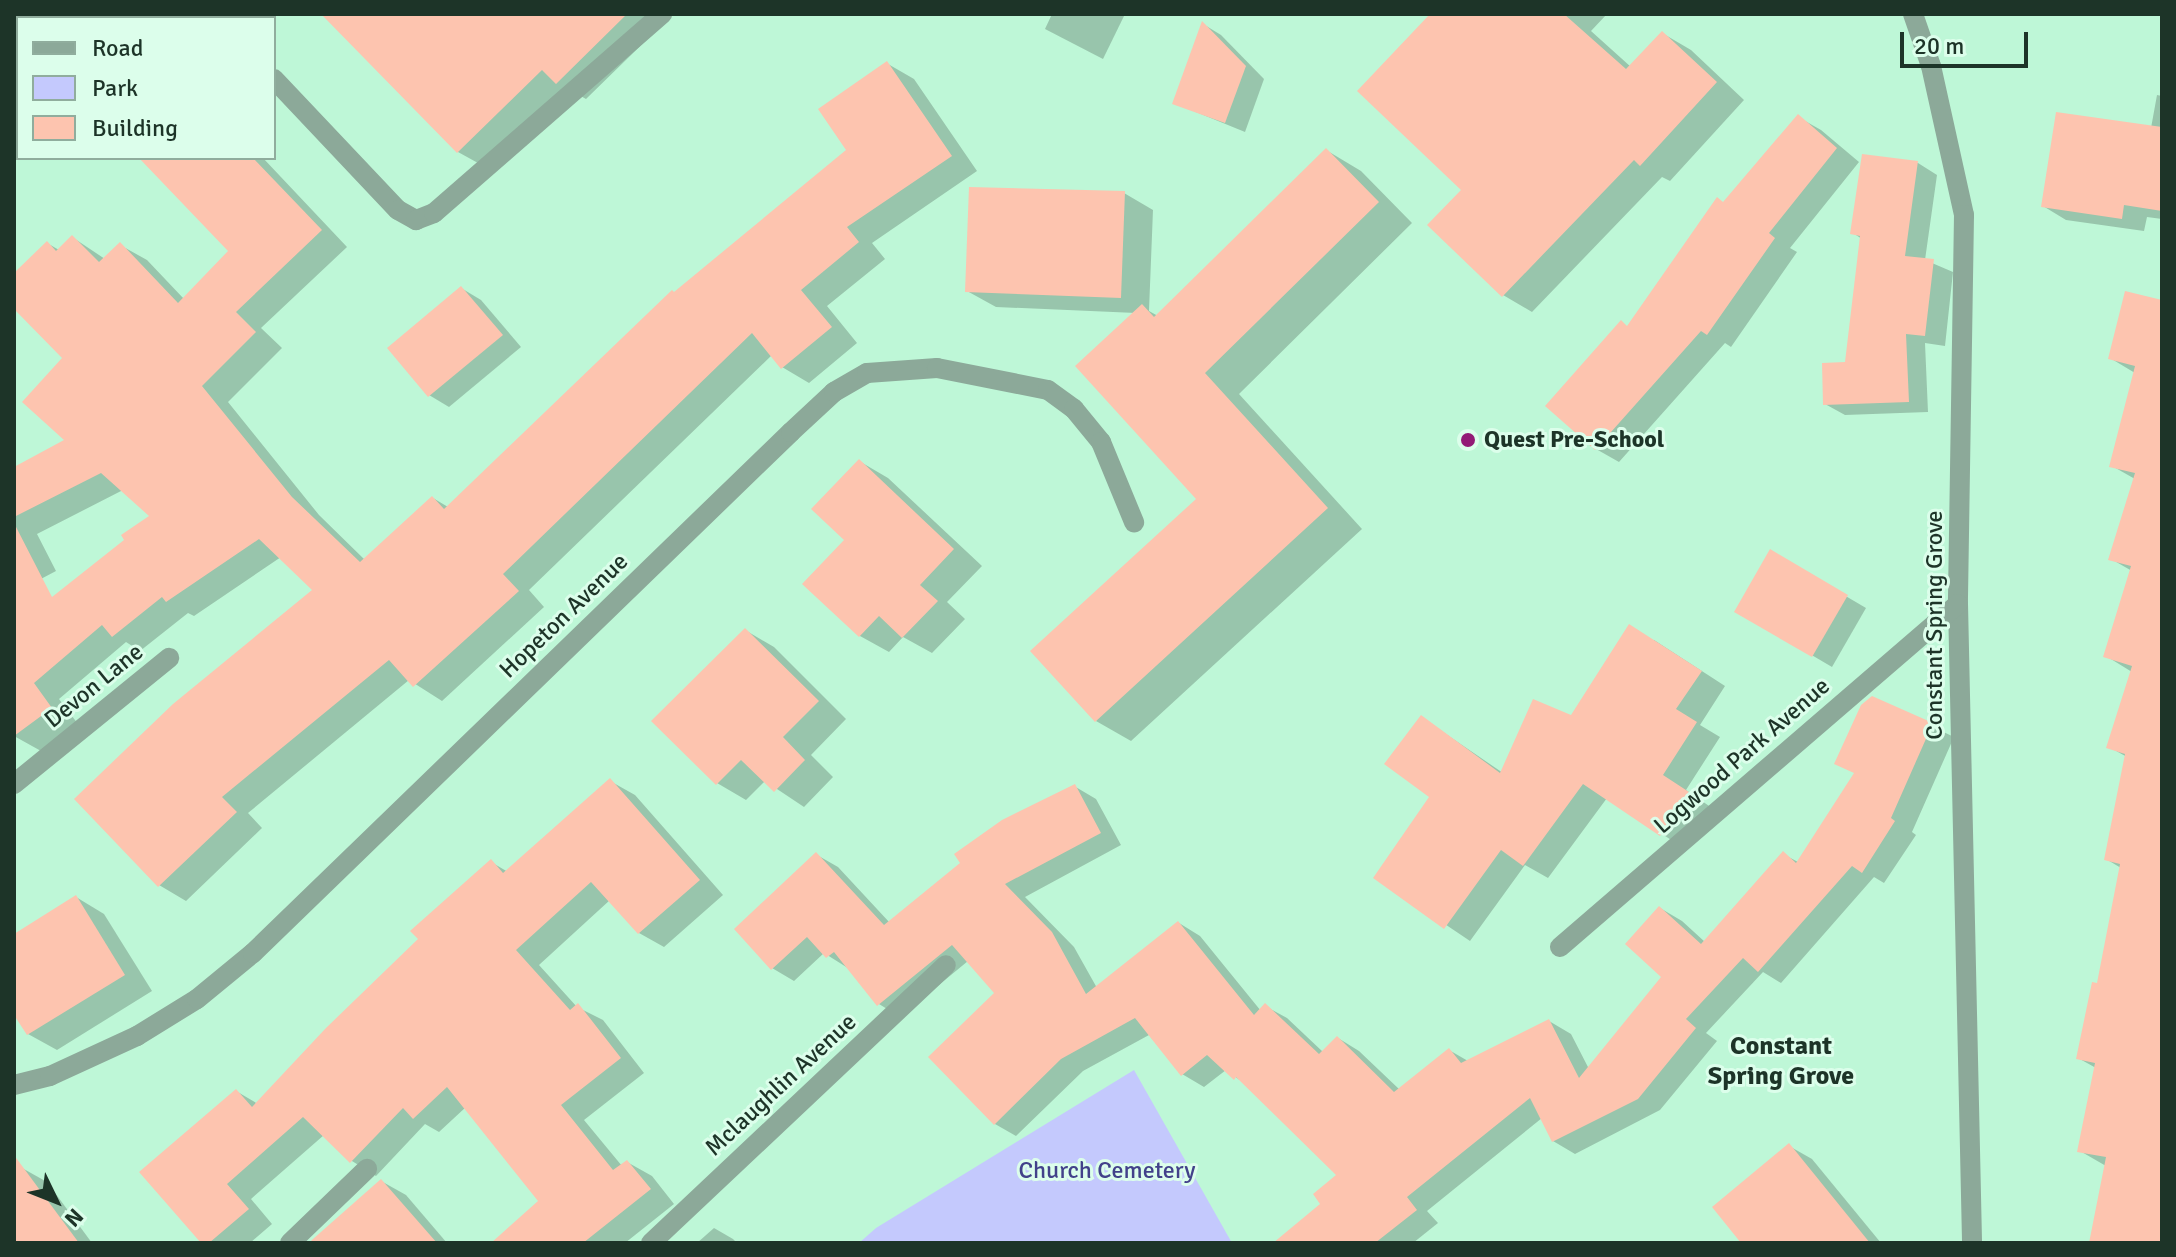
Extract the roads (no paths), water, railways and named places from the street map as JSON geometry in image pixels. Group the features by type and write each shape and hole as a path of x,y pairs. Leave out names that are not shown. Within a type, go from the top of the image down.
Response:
{"street":[{"path":"276,81 398,210 416,220 434,213 662,14"},
{"name":"Constant Spring Grove","path":"1913,14 1931,66 1964,215 1958,604 1972,1243"},
{"name":"Hopeton Avenue","path":"14,1085 50,1076 137,1036 197,999 253,953 791,432 834,392 867,373 937,368 1048,390 1074,409 1101,442 1134,522"},
{"name":"Logwood Park Avenue","path":"1560,947 1958,604"},
{"name":"Devon Lane","path":"14,784 169,658"},
{"name":"Mclaughlin Avenue","path":"651,1243 946,965"},
{"path":"290,1243 367,1169"}],"place":[{"name":"Quest Pre-School","path":"1468,440"}],"district":[{"name":"Constant Spring Grove","path":"1781,1062"}],"park label":[{"name":"Church Cemetery","path":"1107,1171"}]}
